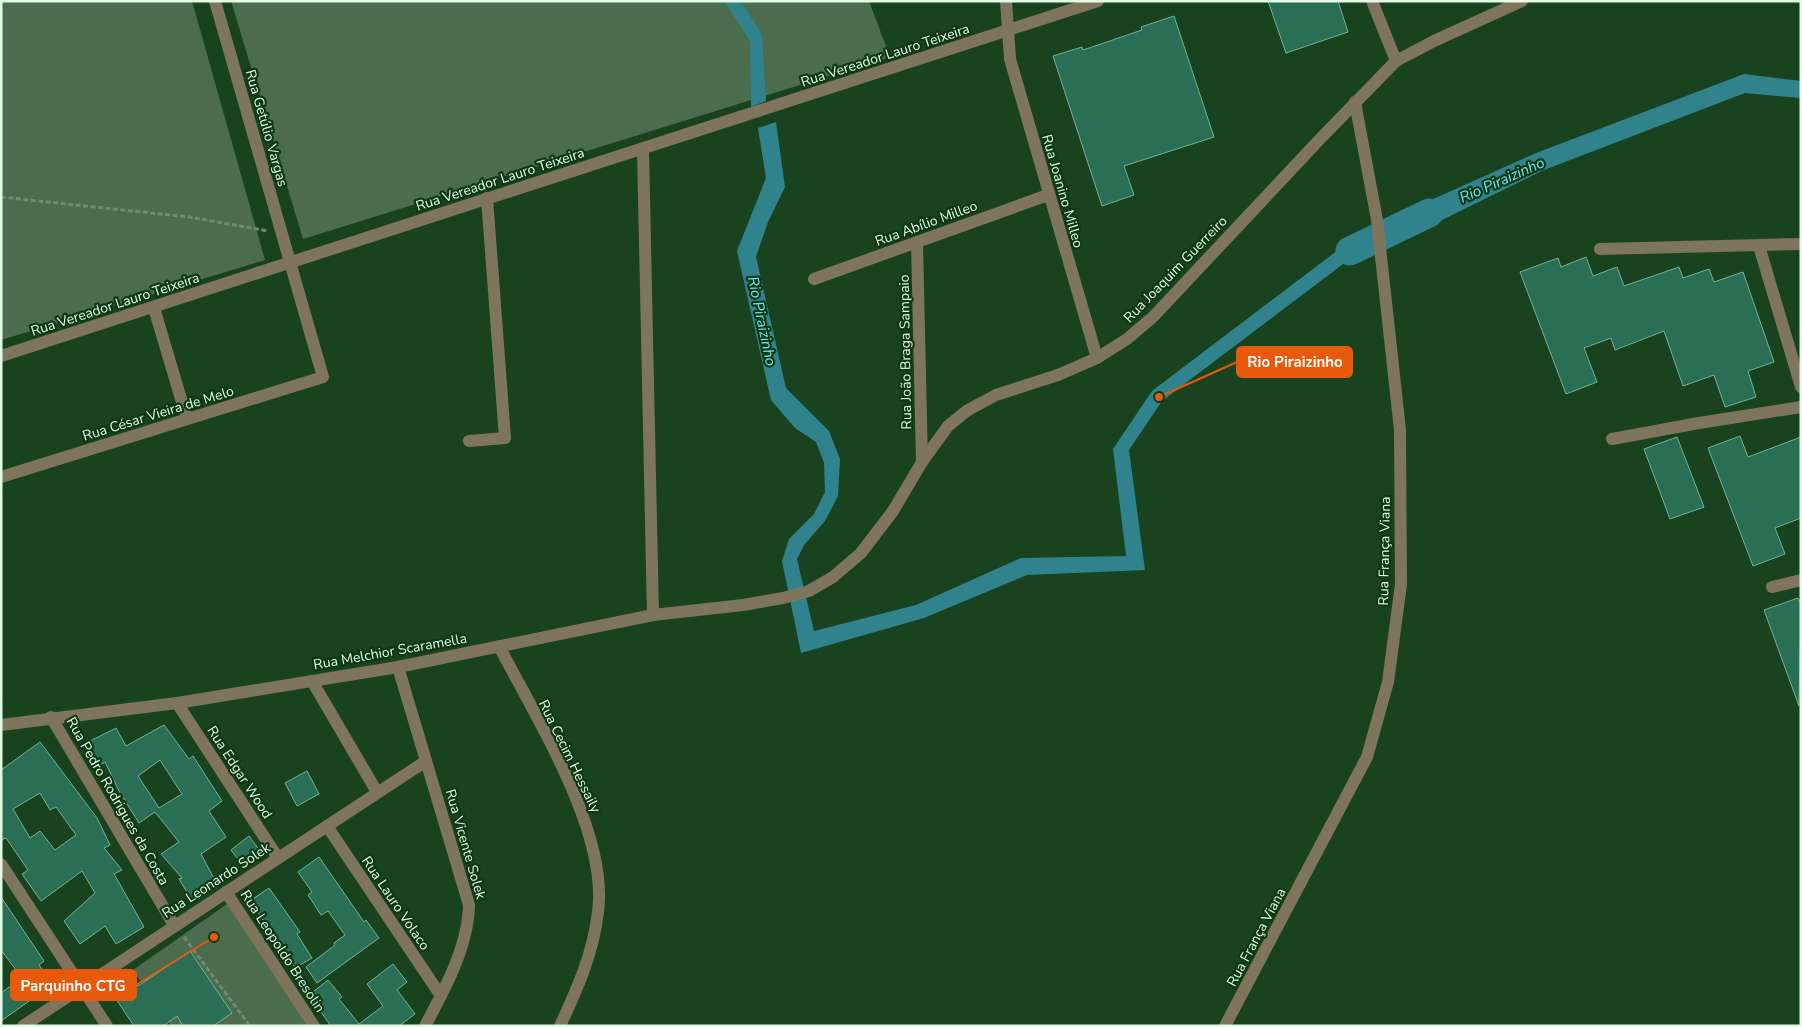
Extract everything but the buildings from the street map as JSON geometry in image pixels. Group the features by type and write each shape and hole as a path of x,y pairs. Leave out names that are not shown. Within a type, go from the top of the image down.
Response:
{"street":[{"name":"Rua Getúlio Vargas","path":"214,1 323,378"},
{"name":"Rua Joanino Milleo","path":"1006,1 1010,59 1048,195 1098,358"},
{"name":"Rua Vereador Lauro Teixeira","path":"1,356 154,308 488,198 643,150 1098,1"},
{"path":"1372,1 1396,61"},
{"name":"Rua Joaquim Guerreiro","path":"783,598 809,591 833,577 861,553 892,511 922,462 948,426 968,410 996,395 1058,375 1098,358 1127,339 1153,317 1355,102 1396,61 1434,41 1522,1"},
{"name":"Rua França Viana","path":"1225,1026 1367,757 1388,682 1401,584 1400,430 1377,220 1355,102"},
{"path":"643,150 653,615"},
{"name":"Rua Abílio Milleo","path":"814,280 1048,195"},
{"path":"469,441 505,438 488,198"},
{"name":"Rua João Braga Sampaio","path":"917,242 922,462"},
{"path":"1600,250 1801,244"},
{"path":"1759,246 1801,387"},
{"path":"154,308 188,419"},
{"name":"Rua César Vieira de Melo","path":"1,477 323,378"},
{"path":"1612,439 1801,407"},
{"path":"1772,587 1801,580"},
{"name":"Rua Melchior Scaramella","path":"1,725 177,702 312,681 398,666 653,615 783,598"},
{"name":"Rua Cecim Hessaily","path":"499,646 570,785 591,838 598,868 599,910 586,969 560,1026"},
{"name":"Rua Vicente Solek","path":"398,666 469,905 469,921 464,941 441,996 425,1026"},
{"path":"312,681 377,792"},
{"name":"Rua Edgar Wood","path":"177,702 278,858"},
{"name":"Rua Pedro Rodrigues da Costa","path":"51,717 174,925"},
{"name":"Rua Leonardo Solek","path":"23,1026 426,761"},
{"name":"Rua Lauro Volaco","path":"327,826 441,996"},
{"path":"1,864 108,1026"},
{"name":"Rua Leopoldo Bresolin","path":"226,892 314,1026"}],"path":[{"path":"1,197 189,217 282,233"},
{"path":"174,925 250,1026"}],"green space":[{"path":"1,1 192,1 265,260 1,340"},
{"path":"231,1 869,1 890,57 303,239"},
{"path":"227,904 307,1026 171,1026 133,970"}],"water":[{"path":"724,1 741,1 762,35 766,101 751,107 750,41"},
{"path":"1744,74 1801,81 1801,98 1745,93 1544,170 1397,242 1393,217 1536,153"},
{"path":"776,122 785,187 768,222 756,257 786,388 829,431 840,459 838,496 825,521 804,545 797,559 814,631 916,605 1021,558 1126,556 1113,449 1152,391 1350,241 1376,232 1380,244 1359,252 1162,401 1129,450 1145,570 1027,575 924,618 801,653 782,561 789,539 814,514 825,492 824,463 816,442 795,428 771,400 737,251 766,178 758,128"}],"waterway":[{"name":"Rio Piraizinho","path":"1350,251 1429,213"}],"place":[{"name":"Rio Piraizinho","path":"1159,397"},
{"name":"Parquinho CTG","path":"214,937"}]}
